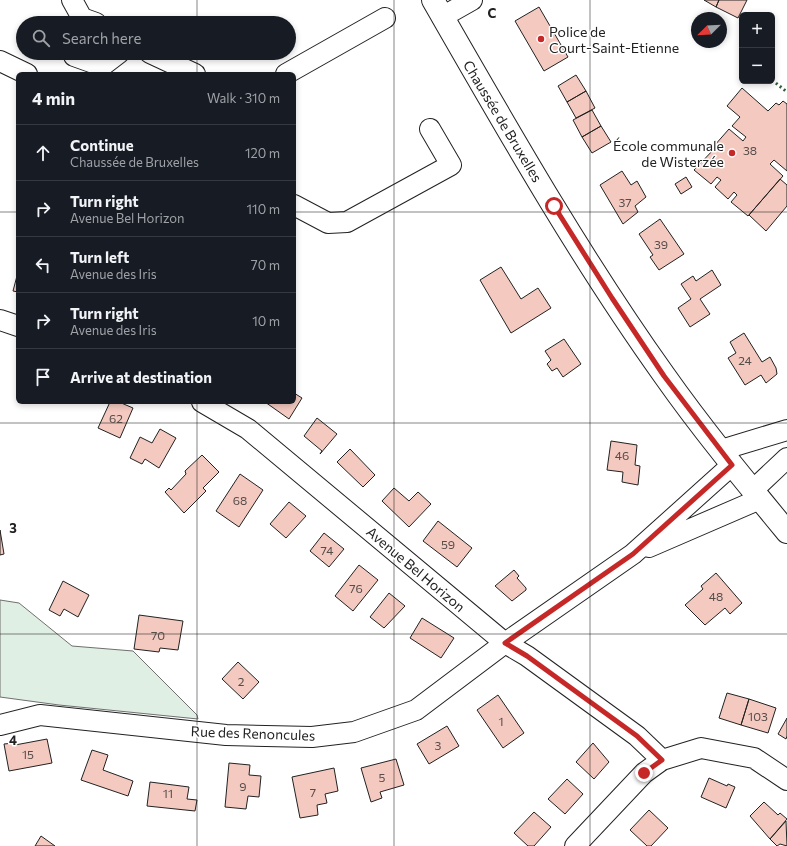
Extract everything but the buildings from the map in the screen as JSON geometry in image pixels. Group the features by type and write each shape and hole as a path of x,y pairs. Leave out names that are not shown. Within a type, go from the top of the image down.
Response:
{"main road":[{"name":"Chaussée de Bruxelles","path":"437,8 546,192 612,298 664,376 756,495 787,532"}],"street":[{"path":"72,0 81,16"},
{"path":"437,8 472,0"},
{"path":"290,72 385,18"},
{"path":"85,60 102,66 110,60"},
{"path":"165,60 191,72"},
{"path":"0,61 23,72"},
{"path":"296,206 328,223 347,222 451,165 430,129"},
{"path":"0,320 16,325"},
{"name":"Avenue Bel Horizon","path":"205,404 248,429 505,643 527,656 637,736 662,760"},
{"path":"633,554 727,457 787,430"},
{"path":"505,643 633,554 756,495 787,458"},
{"name":"Rue des Renoncules","path":"0,725 40,715 226,735 312,738 354,732 416,710 505,643"},
{"path":"575,846 644,773 662,760 701,748 754,758 787,780"}],"green space":[{"path":"0,600 19,603 72,646 133,651 197,715 198,719 59,705 0,697"}],"hedge":[{"path":"775,82 787,92"}],"place":[{"name":"Police de Court-Saint-Etienne","path":"541,39"},
{"name":"École communale de Wisterzée","path":"732,153"}],"route":[{"path":"554,206 612,298 664,376 732,465 633,554 505,643 527,656 637,736 662,760 644,773"}]}
